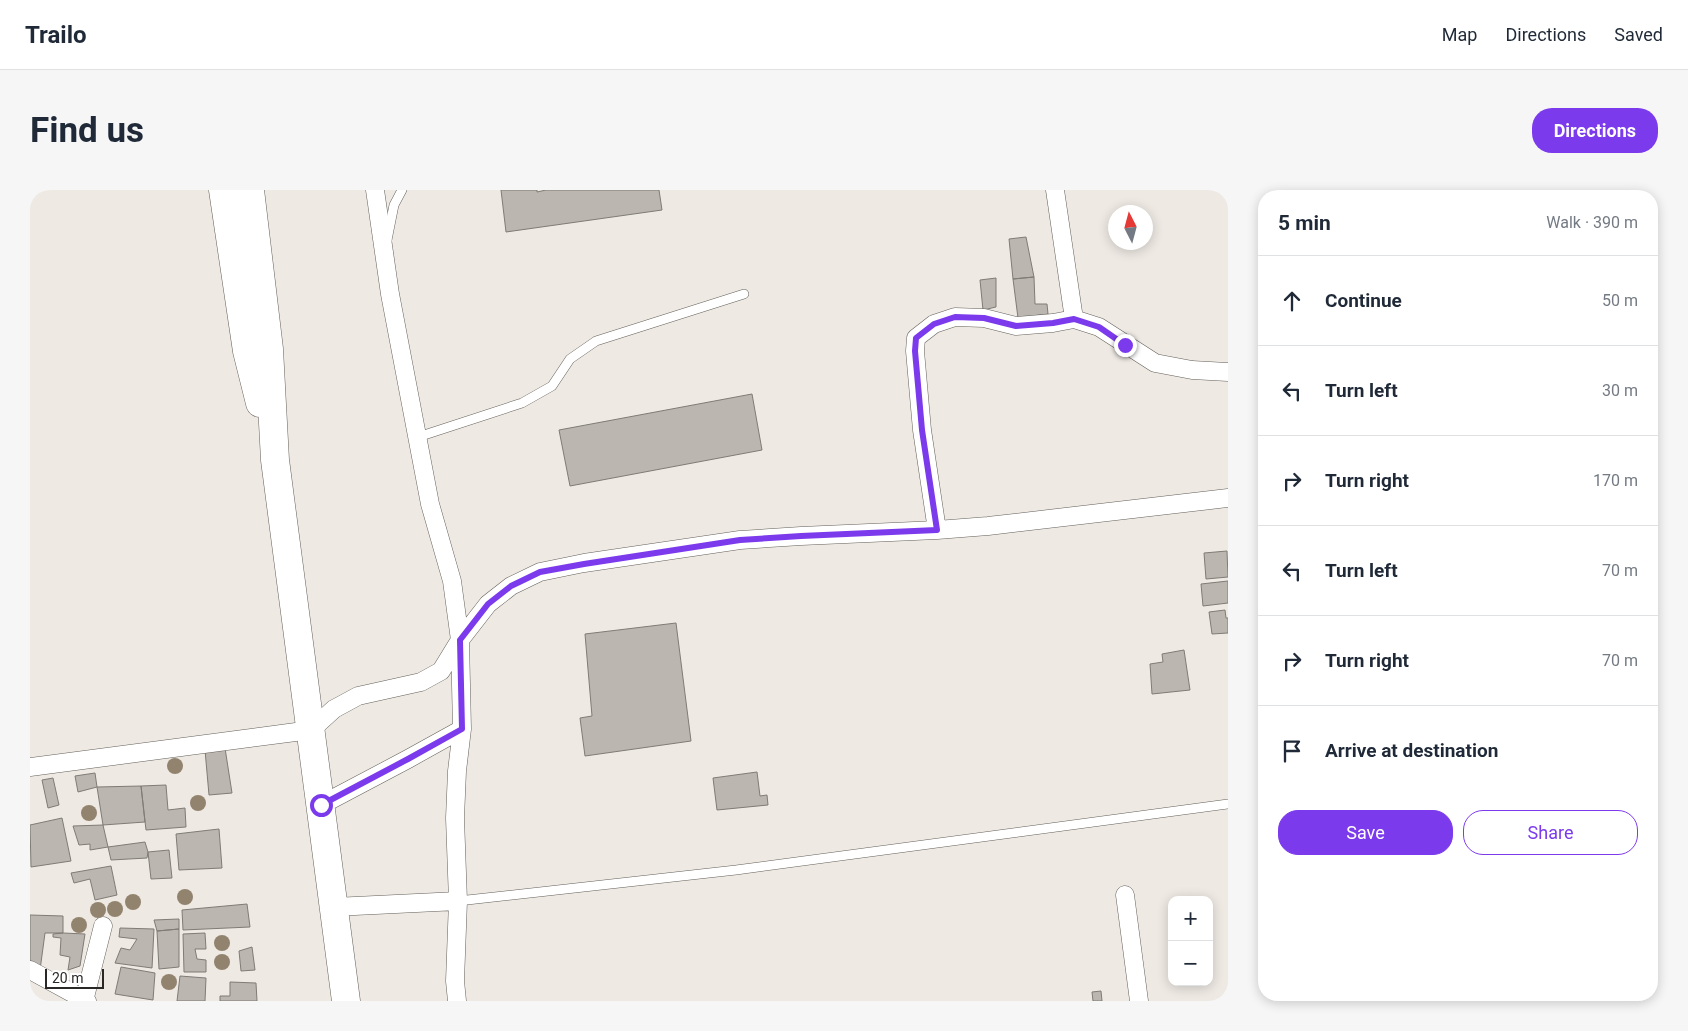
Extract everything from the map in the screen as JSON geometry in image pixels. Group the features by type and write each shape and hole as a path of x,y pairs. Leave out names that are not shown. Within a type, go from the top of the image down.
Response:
{"highway":[{"path":"223,190 247,351 275,460"},
{"path":"250,190 269,349 275,460 346,1001"}],"street":[{"path":"375,190 384,253 430,504 452,581 460,640 462,729 457,771 455,818 458,901 455,981 457,1001"},
{"path":"1055,190 1074,319"},
{"path":"937,530 922,430 915,351 916,338 934,324 955,317 984,318 1016,326 1074,319 1099,327 1155,363 1192,370 1228,372"},
{"path":"30,767 311,730 334,709 358,696 422,682 441,671 460,640 488,604 511,586 540,572 740,540 937,530 1228,498"},
{"path":"321,805 462,729"},
{"path":"1124,895 1139,1001"},
{"path":"334,907 458,901"},
{"path":"30,970 85,1001 103,926"}],"lane":[{"path":"384,253 394,205 402,190"},
{"path":"418,437 522,402 552,386 570,359 596,341 744,294"},
{"path":"458,901 736,870 1228,804"}],"building":[{"path":"501,190 537,190 537,192 546,190 659,190 662,210 506,232"},
{"path":"1026,237 1034,277 1013,279 1009,239"},
{"path":"1034,277 1035,304 1047,304 1048,314 1018,318 1013,279"},
{"path":"996,278 996,307 983,310 980,280"},
{"path":"752,394 762,450 570,486 559,430"},
{"path":"1227,551 1228,577 1206,579 1204,553"},
{"path":"1228,581 1228,603 1203,606 1201,584"},
{"path":"1225,610 1226,618 1228,618 1228,633 1212,634 1209,612"},
{"path":"676,623 691,741 585,756 580,718 592,716 585,634"},
{"path":"1184,650 1190,690 1152,694 1150,664 1163,662 1162,654"},
{"path":"225,748 232,793 209,795 205,750"},
{"path":"757,772 760,796 767,795 768,805 717,810 713,778"},
{"path":"95,773 97,787 78,792 75,776"},
{"path":"53,778 59,805 48,808 42,780"},
{"path":"166,785 168,810 185,808 186,827 146,830 141,786"},
{"path":"141,786 145,822 103,825 97,787"},
{"path":"62,818 71,861 31,867 30,825"},
{"path":"103,825 108,847 90,850 90,844 79,845 73,826"},
{"path":"219,829 222,868 179,870 176,834"},
{"path":"145,842 148,852 147,858 111,860 108,847"},
{"path":"169,850 172,878 151,879 148,852"},
{"path":"111,866 117,895 95,900 90,879 74,883 71,873"},
{"path":"247,904 250,927 183,930 182,910"},
{"path":"30,915 63,916 63,933 45,933 40,970 30,964"},
{"path":"179,919 179,929 157,931 154,920"},
{"path":"120,928 154,929 152,968 115,963 121,948 130,950 137,939 119,937"},
{"path":"179,929 179,967 159,969 157,931"},
{"path":"205,933 206,949 195,949 197,959 206,960 206,972 184,972 183,934"},
{"path":"53,934 85,934 80,966 68,970 70,957 60,955 61,938 53,937"},
{"path":"252,947 255,970 241,971 239,951"},
{"path":"121,967 155,973 153,1000 115,994"},
{"path":"180,976 206,978 205,1001 177,1001"},
{"path":"230,982 256,983 257,1001 220,1001 220,996 230,996"},
{"path":"1101,991 1102,1001 1093,1001 1092,992"}],"route":[{"path":"321,805 462,729 460,640 488,604 511,586 540,572 740,540 937,530 922,430 915,351 916,338 934,324 955,317 984,318 1016,326 1074,319 1099,327 1125,345"}]}
